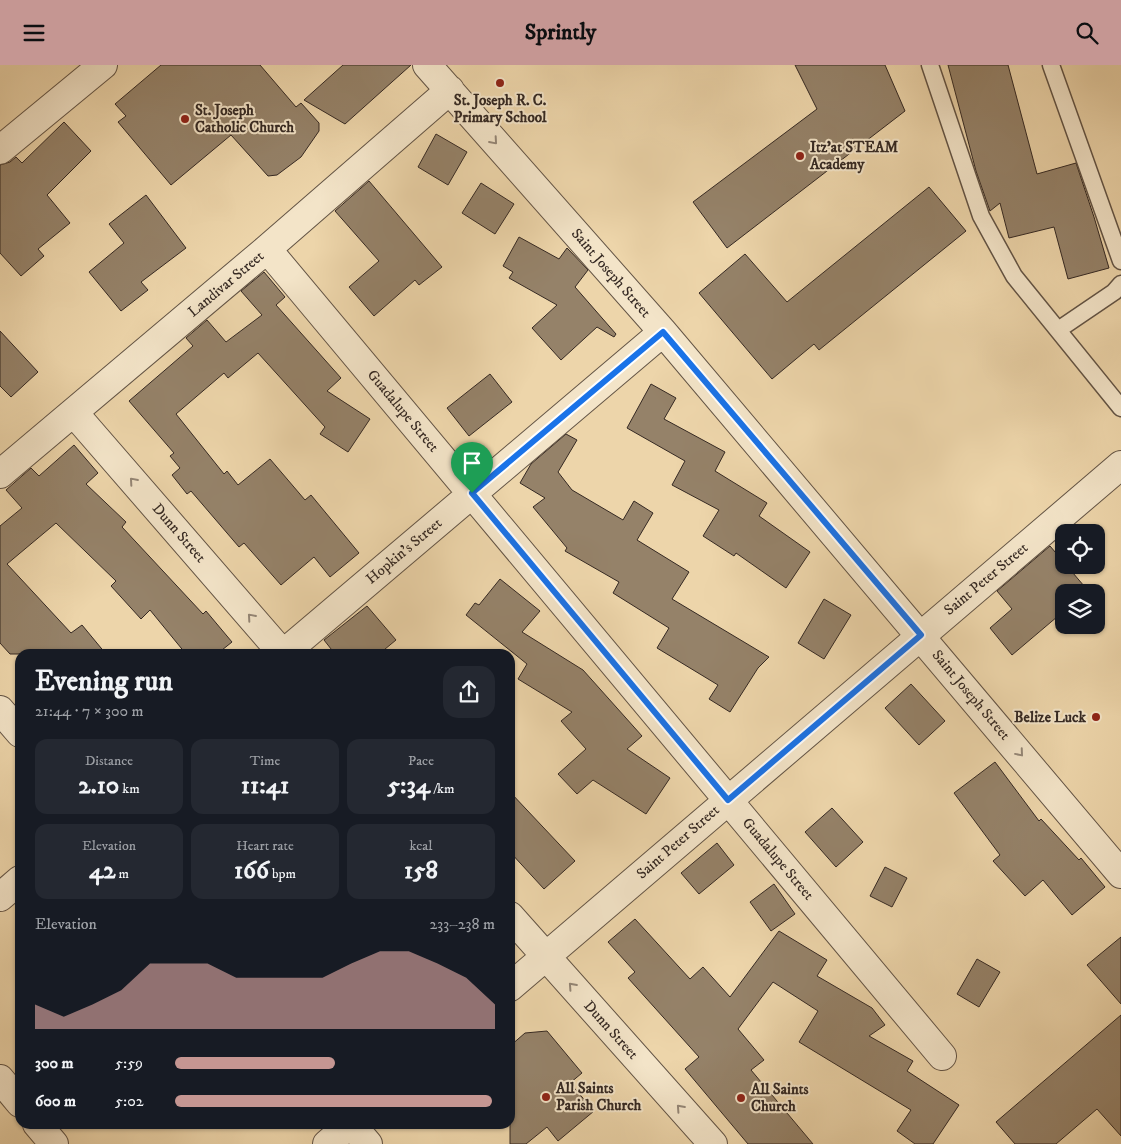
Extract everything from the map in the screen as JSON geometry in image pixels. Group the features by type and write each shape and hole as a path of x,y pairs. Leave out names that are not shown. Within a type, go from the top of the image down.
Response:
{"street":[{"path":"0,151 103,65"},
{"name":"Saint Joseph Street","path":"427,65 663,332 1121,874"},
{"name":"Landivar Street","path":"3,466 74,413 450,90"},
{"name":"Guadalupe Street","path":"267,249 942,1056"},
{"name":"Hopkin's Street","path":"289,649 663,332"},
{"name":"Dunn Street","path":"74,413 279,649"},
{"name":"Saint Peter Street","path":"515,983 1121,465"},
{"path":"0,710 15,727"},
{"path":"0,897 15,884"},
{"name":"Dunn Street","path":"515,922 713,1144"},
{"path":"0,1079 15,1097"},
{"path":"41,1129 54,1144"},
{"path":"327,1144 345,1129"},
{"path":"355,1129 368,1144"}],"lane":[{"path":"930,65 981,216 1014,276 1121,408"},
{"path":"1050,65 1121,261"},
{"path":"1058,330 1114,292 1121,284"}],"building":[{"name":"St. Joseph Catholic Church","path":"161,65 260,65 296,107 301,103 319,123 319,131 301,157 277,175 268,176 231,135 171,185 118,122 126,116 115,104"},
{"path":"343,65 411,65 345,124 304,100"},
{"name":"Itz'at STEAM Academy","path":"795,65 885,65 905,111 727,248 693,202 817,109"},
{"path":"948,65 1008,65 1037,174 1076,163 1109,268 1068,279 1054,227 1009,238 1000,203 990,211 976,171"},
{"path":"64,122 91,151 47,195 70,223 38,249 44,256 21,276 0,253 0,165 10,162 16,157 22,163"},
{"path":"436,134 467,152 448,185 418,167"},
{"path":"369,181 442,267 419,285 415,280 374,316 349,287 379,261 335,211"},
{"path":"481,183 514,204 495,234 462,213"},
{"path":"929,187 966,231 819,350 814,344 772,379 699,293 745,254 787,302"},
{"path":"146,195 186,248 141,282 148,290 121,311 89,272 124,243 109,224"},
{"path":"519,237 559,259 567,248 588,270 575,287 616,334 614,337 597,327 561,360 532,328 557,305 509,278 513,272 503,266"},
{"path":"264,272 285,297 276,305 341,378 327,391 370,419 348,452 320,434 325,427 258,353 228,378 224,373 176,414 224,474 227,471 238,485 270,459 305,500 311,495 359,553 330,577 314,557 281,585 244,543 239,547 191,491 187,494 172,475 180,468 170,456 174,453 129,401 193,346 186,338 207,320 226,342 262,315 241,291"},
{"path":"0,331 38,372 11,397 0,386"},
{"path":"490,374 512,402 469,436 447,408"},
{"path":"651,384 676,398 664,419 725,452 715,471 767,503 759,516 810,552 786,588 736,553 734,556 703,536 719,510 672,485 685,461 627,428"},
{"path":"566,434 577,440 558,472 572,490 623,520 634,501 653,513 637,540 689,572 672,599 769,657 758,668 730,712 709,699 718,685 657,648 669,628 613,593 619,582 565,551 567,548 533,507 545,498 520,483 531,464"},
{"path":"74,445 98,473 86,484 126,522 122,527 203,614 206,611 232,642 223,649 182,649 150,610 141,619 111,586 116,581 56,523 7,564 71,633 82,625 102,649 15,649 15,654 10,654 0,643 0,526 22,508 6,490 31,468 39,476"},
{"path":"1050,546 1055,552 1055,574 1074,574 1082,584 1055,584 1055,619 1012,655 990,628 1012,609 997,591"},
{"path":"500,579 540,611 522,632 583,670 642,736 627,749 670,778 646,814 593,780 577,794 558,774 586,749 561,721 572,712 518,679 527,664 515,654 515,649 508,649 466,615 475,603 479,605"},
{"path":"824,599 851,615 824,659 798,643"},
{"path":"367,606 396,640 385,649 331,649 324,640"},
{"path":"911,684 945,721 919,745 885,708"},
{"path":"995,762 1039,821 1041,819 1079,860 1081,858 1105,887 1072,915 1043,880 1025,896 993,861 1000,855 954,793"},
{"path":"515,797 575,861 544,889 515,857"},
{"path":"832,808 863,842 836,867 805,832"},
{"path":"717,843 734,865 699,894 681,873"},
{"path":"885,867 907,878 892,907 870,896"},
{"path":"774,884 795,914 771,931 750,902"},
{"path":"635,919 690,979 703,967 730,997 779,931 827,960 817,976 872,1008 885,1025 869,1036 913,1061 907,1071 959,1105 933,1144 915,1144 897,1131 911,1110 799,1042 818,1011 773,982 738,1029 764,1060 751,1070 813,1144 748,1144 685,1069 699,1057 628,978 635,972 608,942"},
{"path":"1121,937 1121,1004 1087,965"},
{"path":"977,959 1000,972 979,1007 957,994"},
{"path":"1121,1015 1121,1136 1097,1109 1056,1144 1015,1144 996,1122"},
{"name":"All Saints Parish Church","path":"547,1031 582,1073 570,1083 594,1111 558,1141 547,1127 526,1144 510,1144 510,1129 515,1129 515,1042 525,1033"}],"place":[{"name":"St. Joseph R. C. Primary School","path":"500,83"},
{"name":"St. Joseph Catholic Church","path":"185,119"},
{"name":"Itz'at STEAM Academy","path":"800,156"},
{"name":"Belize Luck","path":"1096,717"},
{"name":"All Saints Parish Church","path":"546,1097"},
{"name":"All Saints Church","path":"741,1098"}],"route":[{"path":"663,332 921,635 728,800 472,493 663,332"}]}
